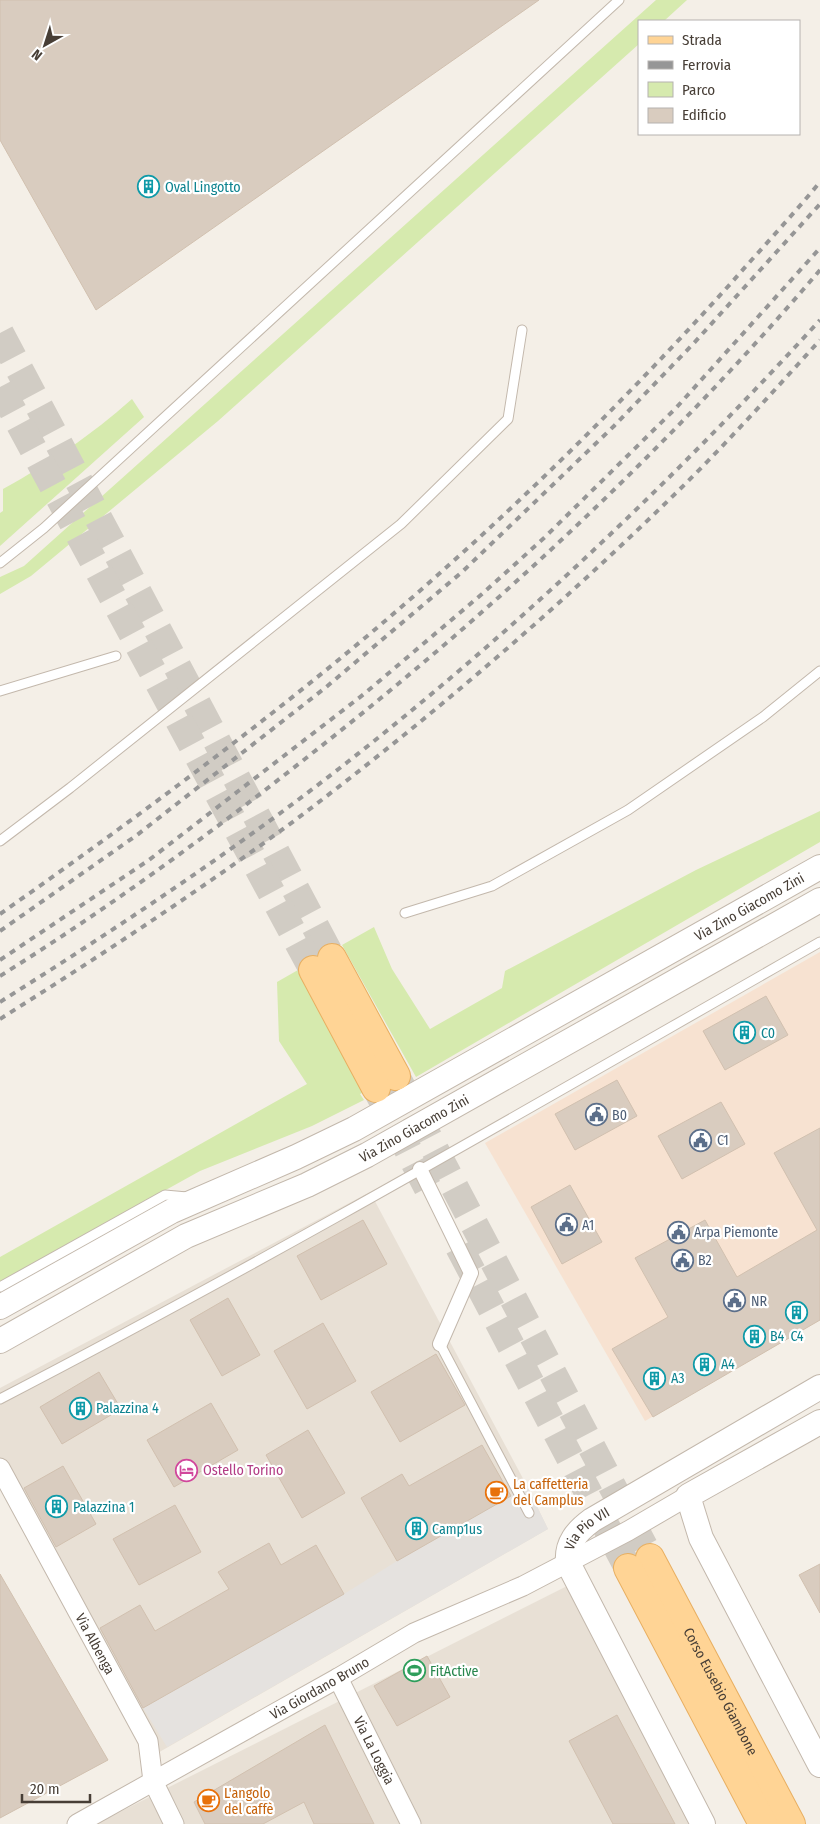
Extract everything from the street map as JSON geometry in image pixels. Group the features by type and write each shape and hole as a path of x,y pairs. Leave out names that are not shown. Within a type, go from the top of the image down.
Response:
{"main road":[{"path":"322,964 386,1082"},
{"name":"Corso Eusebio Giambone","path":"763,1824 639,1563 791,1824"}],"street":[{"name":"Via Zino Giacomo Zini","path":"0,1307 172,1211 296,1158 354,1129 820,867"},
{"name":"Via Zino Giacomo Zini","path":"0,1341 186,1236 307,1185 367,1155 820,900"},
{"path":"420,1169 470,1274 440,1344"},
{"name":"Via Pio VII","path":"568,1563 569,1545 579,1530 592,1520 820,1387"},
{"name":"Via Pio VII","path":"568,1563 820,1422"},
{"name":"Via Albenga","path":"0,1468 148,1741 153,1781 174,1824"},
{"path":"688,1496 701,1538 820,1765"},
{"path":"568,1563 703,1824"},
{"name":"Via Giordano Bruno","path":"77,1824 338,1678 414,1633 523,1586 568,1563"},
{"name":"Via La Loggia","path":"338,1678 412,1824"}],"lane":[{"path":"0,563 44,528 620,0"},
{"path":"0,841 70,788 401,524 508,419 522,330"},
{"path":"0,691 116,656"},
{"path":"405,913 492,886 628,810 763,716 820,671"},
{"path":"0,1399 106,1344 420,1169 820,942"},
{"path":"0,1287 165,1194 200,1199"},
{"path":"440,1344 529,1513"}],"shaded area":[{"name":"Arpa Piemonte","path":"820,952 820,1320 645,1421 485,1143"},
{"path":"370,1192 527,1486 548,1529 156,1754 0,1479 0,1388"},
{"path":"527,1486 548,1529 167,1747 143,1708 344,1594"},
{"path":"577,1581 701,1824 96,1824"}],"green space":[{"path":"656,0 687,0 665,20 638,20 638,45 218,421 31,576 0,594 0,577 24,566"},
{"path":"132,399 144,417 0,546 0,513 3,511 3,489 70,448"},
{"path":"820,811 820,842 416,1077 342,945 374,927 392,969 430,1029 502,988 505,971 696,870"},
{"path":"305,966 373,1088 360,1094 364,1100 312,1126 200,1171 0,1282 0,1257 307,1084 279,1041 277,982"}],"building":[{"name":"Oval Lingotto","path":"0,0 539,0 96,310 0,140"},
{"name":"C0","path":"766,996 788,1035 725,1070 703,1031"},
{"name":"B0","path":"617,1080 637,1116 575,1150 555,1114"},
{"name":"C1","path":"721,1102 745,1144 682,1179 658,1136"},
{"path":"820,1128 820,1320 653,1417 612,1349 668,1317 635,1258 705,1220 737,1277 817,1230 774,1153"},
{"name":"A1","path":"570,1185 602,1242 562,1264 531,1207"},
{"path":"363,1220 387,1264 321,1300 297,1256"},
{"path":"228,1298 260,1355 222,1376 190,1320"},
{"path":"323,1323 356,1381 307,1409 274,1351"},
{"path":"436,1354 465,1405 400,1442 371,1392"},
{"name":"Palazzina 4","path":"99,1372 121,1409 62,1444 40,1407"},
{"path":"211,1403 238,1450 174,1487 147,1440"},
{"path":"308,1430 345,1493 302,1518 266,1455"},
{"name":"Camp1us","path":"482,1445 511,1496 397,1561 361,1498 402,1474 409,1486"},
{"name":"Palazzina 1","path":"63,1466 96,1524 56,1547 24,1488"},
{"path":"175,1505 201,1552 139,1585 113,1539"},
{"path":"269,1543 281,1565 316,1545 344,1594 143,1708 100,1628 140,1605 155,1631 229,1589 218,1572"},
{"path":"820,1564 820,1613 799,1575"},
{"path":"0,1574 108,1760 0,1818"},
{"path":"427,1656 450,1697 397,1726 374,1686"},
{"path":"617,1715 675,1824 613,1824 569,1741"},
{"path":"325,1725 374,1824 314,1824 304,1802 263,1824 205,1824 194,1802"}],"tunnel":[{"path":"0,333 332,958"},
{"path":"0,387 313,970"},
{"path":"396,1076 650,1558"},
{"path":"376,1088 433,1198"},
{"path":"459,1247 628,1568"}],"railway":[{"path":"0,914 238,740 370,633 479,538 634,387 732,282 820,182"},
{"path":"0,931 137,835 325,688 462,572 614,426 694,343 820,204"},
{"path":"0,960 149,860 364,694 482,594 544,538 676,408 820,248"},
{"path":"0,976 121,896 200,839 315,751 450,640 580,523 642,462 703,400 820,270"},
{"path":"0,1002 97,940 241,842 334,773 438,689 552,589 662,484 716,431 820,320"},
{"path":"0,1019 149,923 222,873 344,783 442,704 538,622 631,537 731,437 820,340"}],"place":[{"name":"Oval Lingotto","path":"149,187"},
{"name":"C0","path":"745,1033"},
{"name":"B0","path":"596,1115"},
{"name":"C1","path":"701,1140"},
{"name":"A1","path":"566,1225"},
{"name":"Arpa Piemonte","path":"678,1232"},
{"name":"B2","path":"682,1260"},
{"name":"NR","path":"735,1301"},
{"name":"C4","path":"797,1313"},
{"name":"B4","path":"754,1336"},
{"name":"A4","path":"705,1364"},
{"name":"A3","path":"655,1378"},
{"name":"Palazzina 4","path":"80,1408"},
{"name":"Ostello Torino","path":"187,1470"},
{"name":"La caffetteria del Camplus","path":"497,1492"},
{"name":"Palazzina 1","path":"57,1507"},
{"name":"Camp1us","path":"416,1529"},
{"name":"FitActive","path":"414,1671"},
{"name":"L'angolo del caffè","path":"208,1801"}]}
